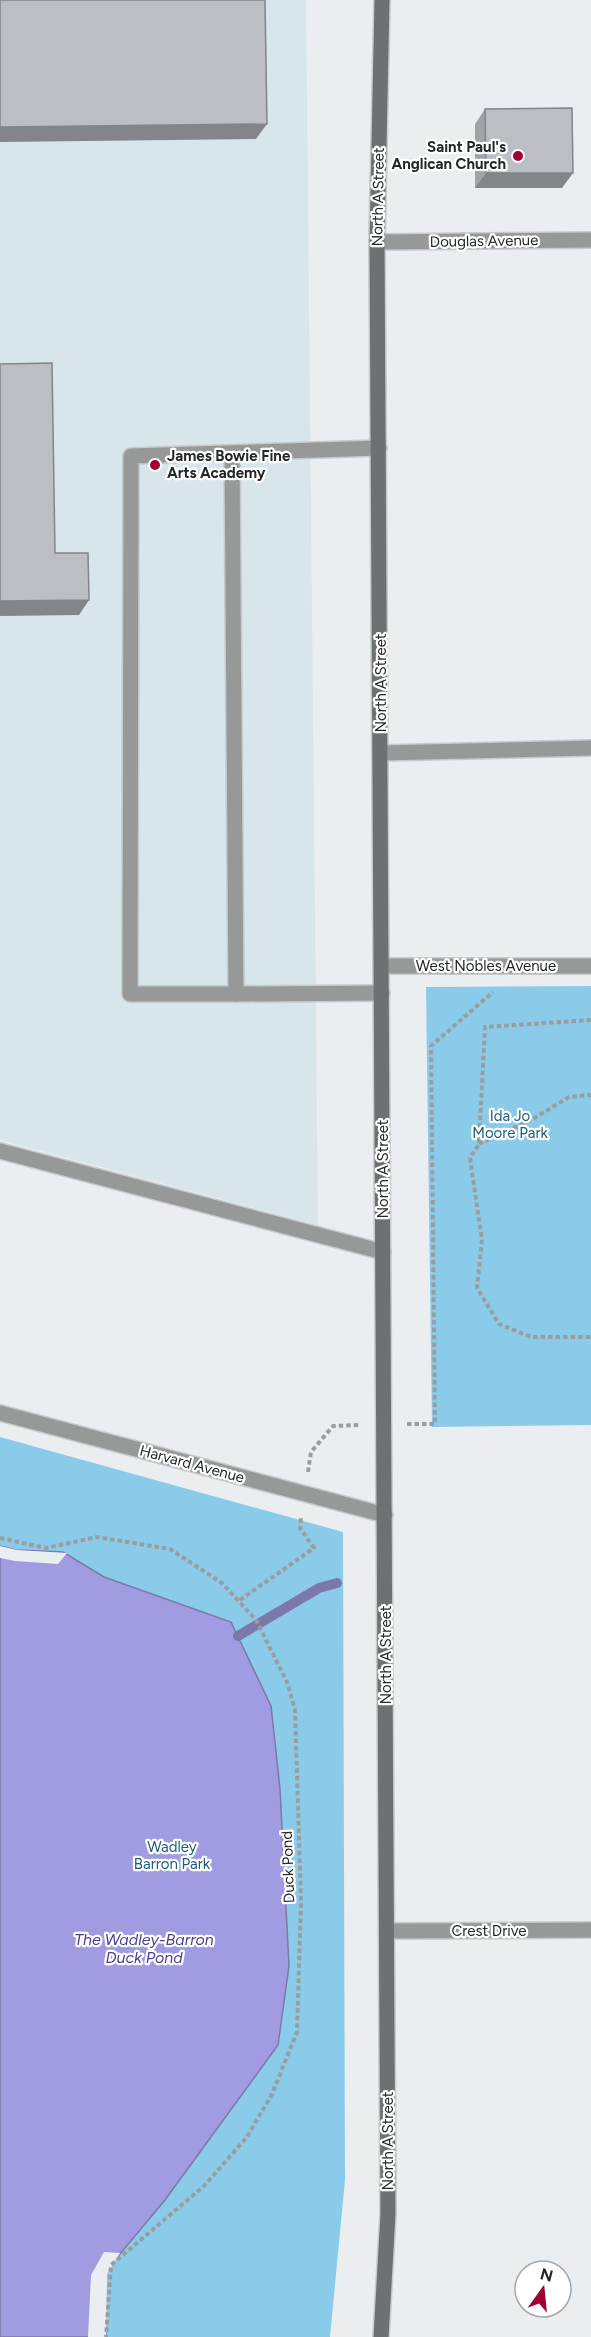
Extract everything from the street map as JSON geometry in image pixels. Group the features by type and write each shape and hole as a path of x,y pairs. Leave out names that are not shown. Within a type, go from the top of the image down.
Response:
{"main road":[{"name":"North A Street","path":"381,2337 388,2214 377,242 382,0"}],"street":[{"name":"Douglas Avenue","path":"377,242 591,240"},
{"path":"379,448 131,456 130,994 382,993"},
{"path":"232,453 237,994"},
{"path":"381,753 591,748"},
{"name":"West Nobles Avenue","path":"382,966 591,966"},
{"path":"0,1151 383,1252"},
{"name":"Harvard Avenue","path":"0,1413 385,1515"},
{"name":"Crest Drive","path":"387,1931 591,1930"}],"path":[{"path":"240,1600 314,1548 300,1528 310,1452 333,1426 435,1424 431,1046 492,992 504,992"},
{"path":"591,1020 485,1027 479,1144 470,1158 482,1240 477,1288 499,1324 531,1336 591,1337"},
{"path":"479,1144 533,1119 569,1097 591,1095"},
{"name":"Duck Pond","path":"0,1538 46,1548 97,1537 170,1549 222,1583 240,1600 264,1634 286,1682 295,1710 301,1902 297,2032 272,2094 247,2137 204,2186 111,2265 106,2337"}],"shaded area":[{"name":"James Bowie Fine Arts Academy","path":"0,0 306,0 318,1225 0,1140"}],"green space":[{"name":"Ida Jo Moore Park","path":"591,986 591,1425 432,1427 426,987"},
{"name":"The Wadley-Barron Duck Pond","path":"0,1437 343,1532 345,2180 330,2337 0,2337"}],"water":[{"name":"The Wadley-Barron Duck Pond","path":"0,1546 16,1550 63,1552 104,1577 231,1622 271,1706 280,1789 289,1966 278,2045 165,2200 104,2273 106,2337 0,2337"}],"pier":[{"path":"0,1546 17,1550 67,1553 58,1564 15,1561 0,1558"},
{"path":"104,2252 120,2253 107,2274 106,2337 88,2337 91,2275"}],"building":[{"path":"0,0 265,0 267,124 0,127"},
{"name":"Saint Paul's Anglican Church","path":"572,108 573,173 486,173 485,109"},
{"path":"52,363 55,553 88,553 89,600 0,601 0,364"}],"waterway":[{"path":"238,1636 319,1588 337,1583"}],"place":[{"name":"Saint Paul's Anglican Church","path":"518,156"},
{"name":"James Bowie Fine Arts Academy","path":"155,465"}],"park label":[{"name":"Wadley Barron Park","path":"172,1856"}]}
